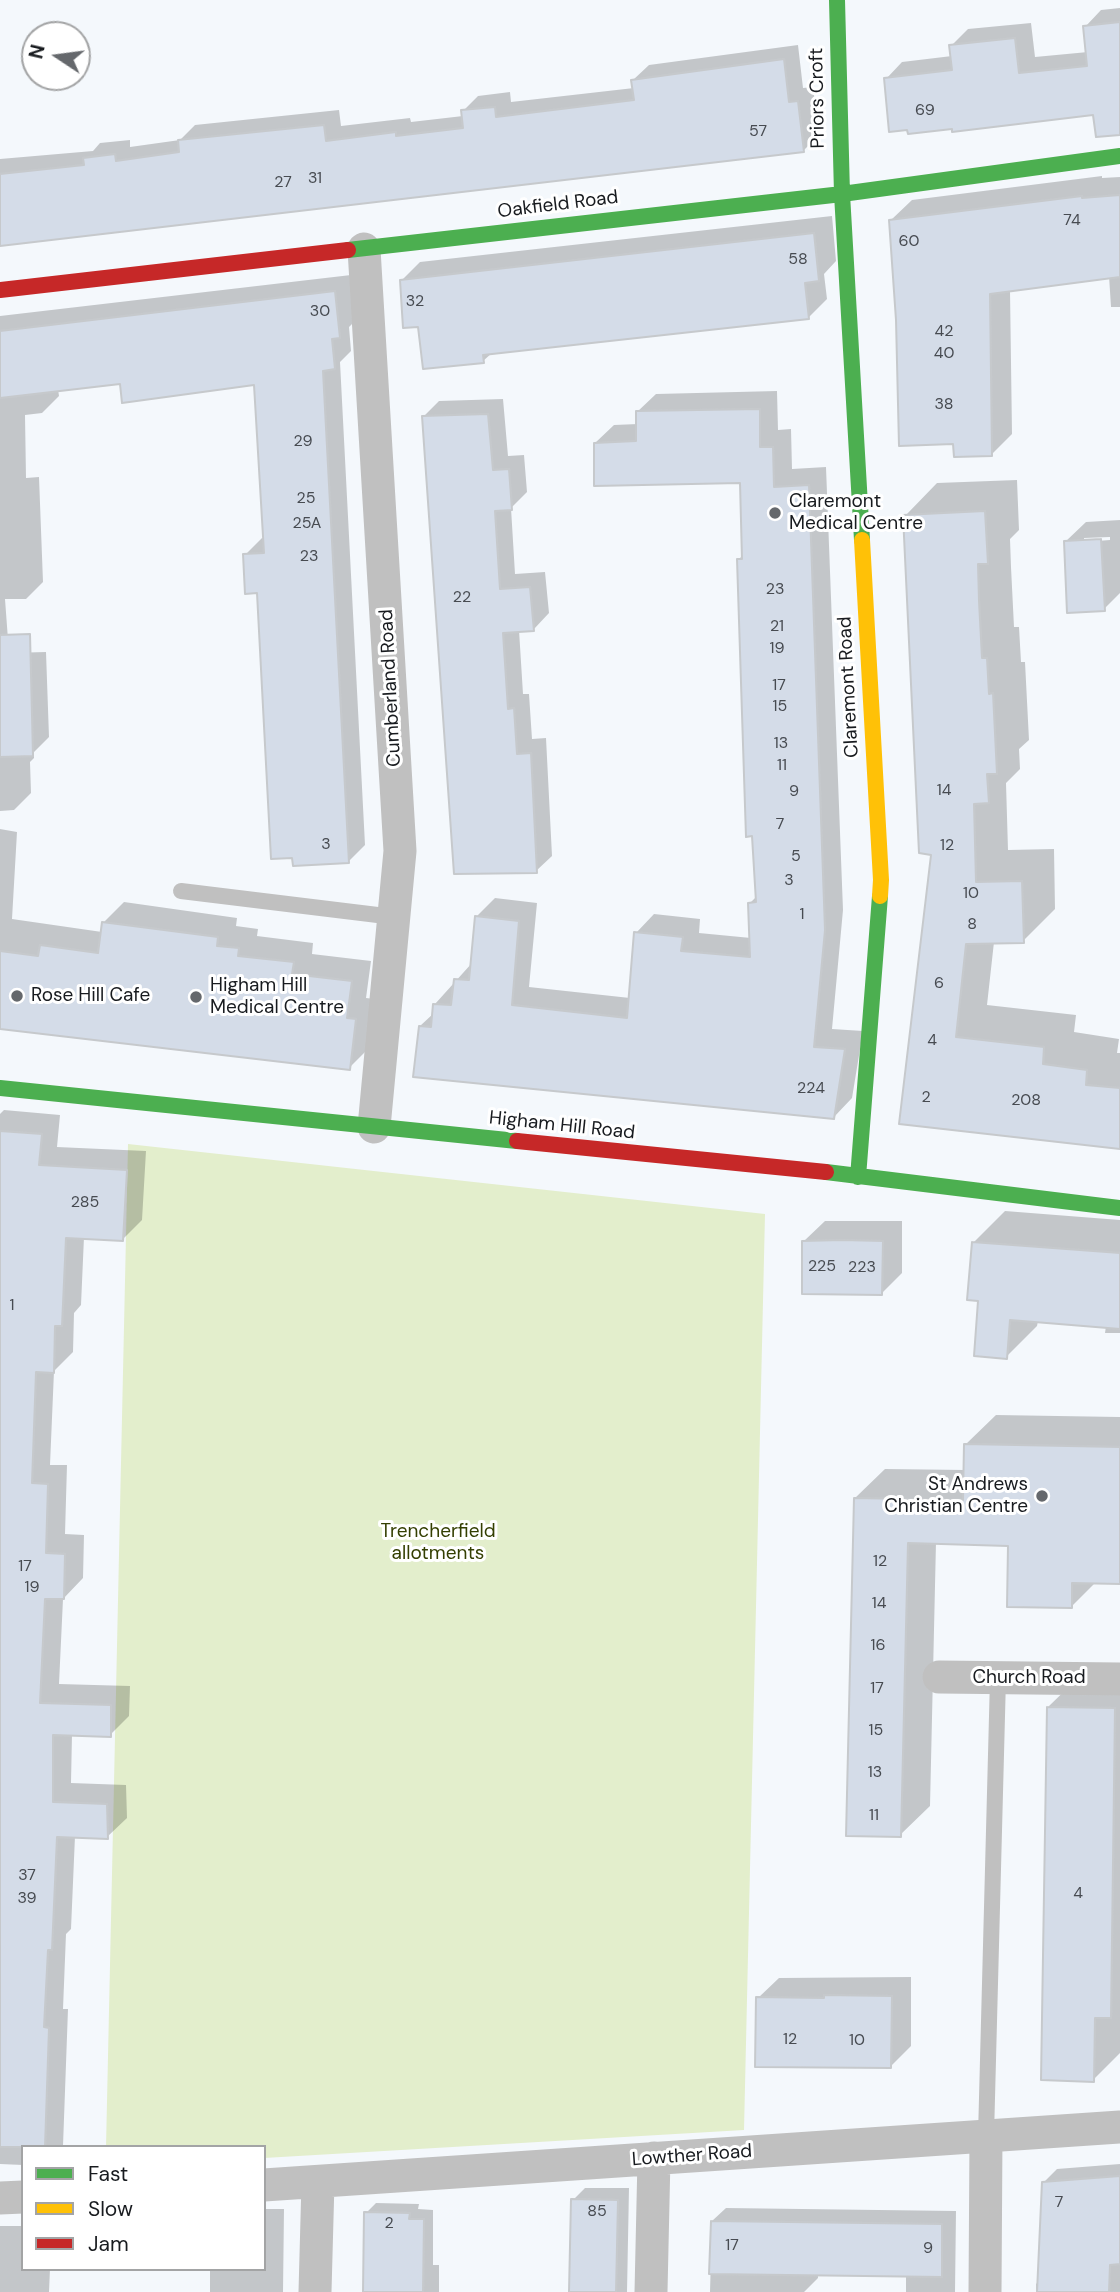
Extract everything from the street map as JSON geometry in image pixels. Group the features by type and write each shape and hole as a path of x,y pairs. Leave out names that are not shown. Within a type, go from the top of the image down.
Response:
{"street":[{"name":"Priors Croft","path":"837,0 842,194"},
{"name":"Oakfield Road","path":"0,290 842,194 1120,156"},
{"name":"Claremont Road","path":"842,194 881,880 858,1177"},
{"name":"Cumberland Road","path":"364,249 400,851 374,1127"},
{"name":"Higham Hill Road","path":"0,1088 858,1177 1120,1208"},
{"name":"Church Road","path":"939,1677 1120,1679"},
{"name":"Lowther Road","path":"266,2185 1120,2127"},
{"path":"985,2292 986,2136"},
{"path":"651,2292 654,2158"},
{"path":"315,2292 318,2182"},
{"path":"0,2198 21,2197"}],"lane":[{"path":"181,891 394,917"},
{"path":"986,2136 998,1678"}],"green space":[{"name":"Trencherfield allotments","path":"128,1144 765,1214 744,2130 266,2158 266,2145 106,2145"}],"building":[{"path":"1120,22 1120,135 1096,137 1093,115 952,132 952,129 908,134 907,130 889,132 884,78 952,70 949,45 1015,38 1019,73 1087,66 1083,26"},
{"path":"784,59 789,102 798,101 804,152 0,246 0,174 84,165 83,158 115,154 116,161 179,152 178,140 324,125 326,141 396,132 396,136 463,128 461,110 495,107 496,117 634,100 631,80"},
{"path":"1120,195 1120,277 990,294 992,456 954,457 953,444 899,446 896,320 889,220 1082,196"},
{"path":"814,233 819,281 805,283 809,319 483,355 484,363 423,369 418,327 403,328 400,280"},
{"path":"335,291 340,338 332,339 335,369 323,371 349,863 293,866 292,858 271,859 257,593 245,594 243,554 264,553 254,385 122,403 120,384 0,398 0,331"},
{"path":"760,409 760,447 773,447 774,487 809,485 825,930 814,1047 845,1049 834,1119 413,1077 419,1026 431,1027 433,1004 451,1005 454,979 469,980 475,916 519,921 512,1005 627,1018 634,932 683,937 681,951 750,957 748,903 756,902 752,836 746,837 737,559 742,559 740,483 594,486 594,443 636,441 636,411"},
{"path":"488,414 493,470 509,469 512,510 495,511 500,589 530,587 534,631 503,633 508,709 514,708 517,754 531,753 537,873 454,874 422,416"},
{"path":"985,511 988,564 978,564 979,601 982,658 987,658 989,694 993,693 997,774 987,774 989,803 974,804 976,882 1022,881 1024,943 966,944 956,1037 1044,1047 1043,1064 1087,1070 1086,1085 1120,1088 1120,1149 899,1124 931,855 919,853 903,515"},
{"path":"1101,539 1105,611 1067,613 1064,541"},
{"path":"30,634 33,756 0,757 0,635"},
{"path":"102,922 218,937 217,946 239,948 238,956 294,962 292,974 352,981 347,1018 356,1019 350,1070 0,1029 0,951 38,956 40,945 98,953"},
{"path":"0,1131 42,1134 39,1165 127,1170 123,1241 66,1238 62,1326 55,1326 54,1373 36,1372 32,1483 48,1484 46,1553 65,1554 64,1599 45,1599 40,1703 111,1705 111,1737 53,1735 53,1802 107,1804 108,1839 57,1837 52,1950 48,1950 44,2027 49,2028 45,2145 0,2147"},
{"path":"802,1241 883,1241 882,1295 802,1294"},
{"path":"972,1242 1120,1253 1120,1329 1010,1320 1007,1359 974,1356 978,1301 967,1300"},
{"path":"964,1444 1120,1447 1120,1584 1072,1583 1072,1608 1007,1607 1008,1546 908,1543 901,1837 846,1836 854,1498 963,1500"},
{"path":"1047,1707 1115,1708 1111,2018 1095,2018 1094,2082 1041,2080"},
{"path":"824,1995 892,1996 891,2068 755,2067 756,1997 824,1998"},
{"path":"1120,2176 1120,2264 1110,2265 1109,2292 1037,2292 1042,2182"},
{"path":"571,2199 618,2200 616,2292 569,2292"},
{"path":"364,2212 410,2213 409,2219 424,2219 423,2292 363,2292"},
{"path":"711,2221 942,2224 942,2277 709,2274"}],"traffic: fast":[{"path":"837,0 842,194 862,540"},
{"path":"348,250 842,194 1120,156"},
{"path":"858,1177 880,896"},
{"path":"0,1088 517,1141"},
{"path":"826,1172 1120,1208"}],"traffic: slow":[{"path":"862,540 880,896"}],"traffic: jam":[{"path":"0,290 348,250"},
{"path":"517,1141 826,1172"}],"place":[{"name":"Claremont Medical Centre","path":"775,513"},
{"name":"Rose Hill Cafe","path":"17,996"},
{"name":"Higham Hill Medical Centre","path":"196,997"},
{"name":"St Andrews Christian Centre","path":"1042,1496"}]}
